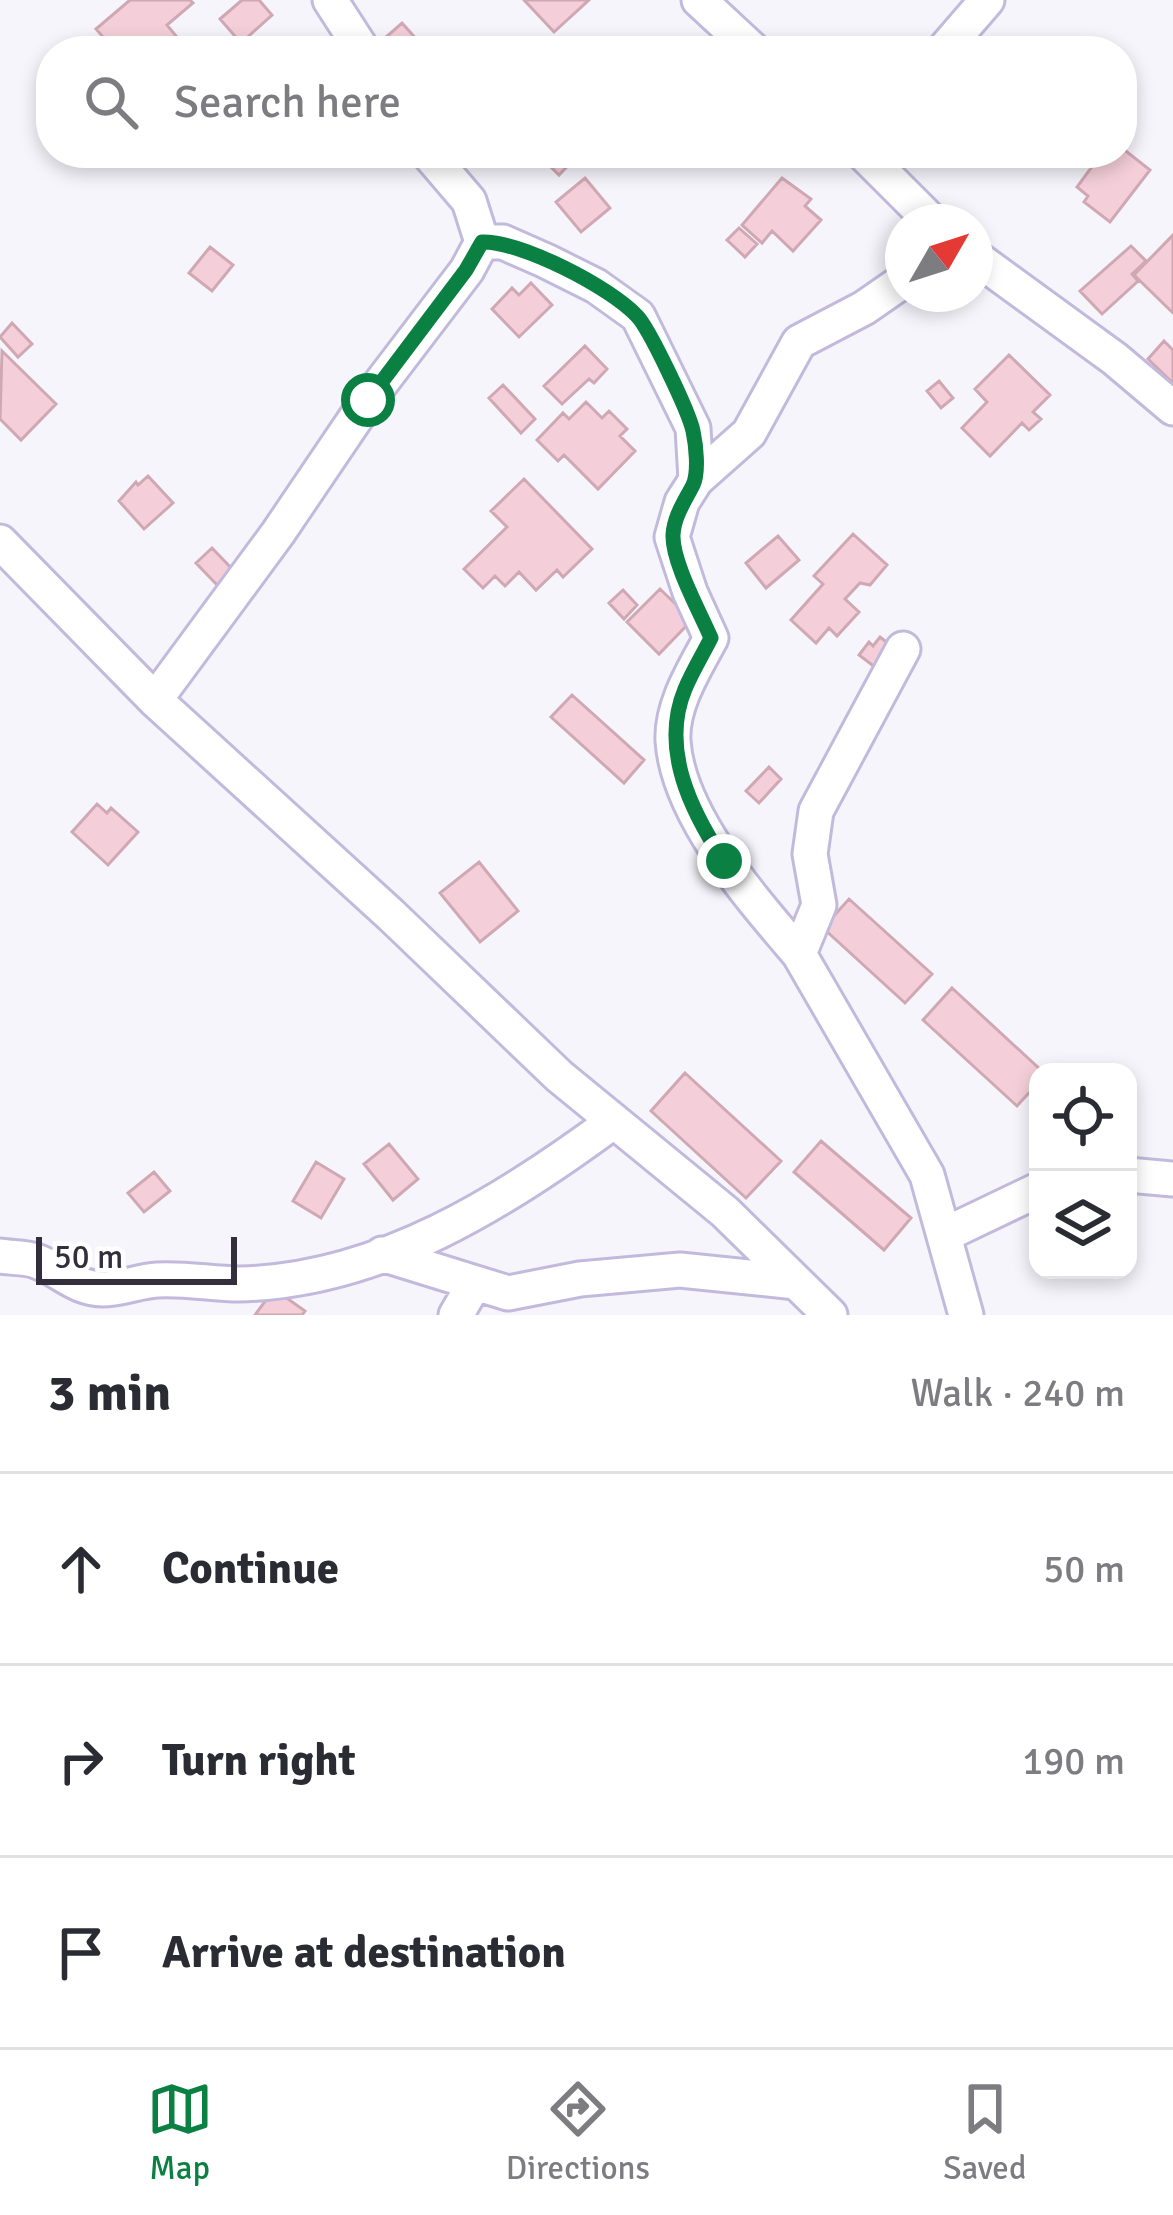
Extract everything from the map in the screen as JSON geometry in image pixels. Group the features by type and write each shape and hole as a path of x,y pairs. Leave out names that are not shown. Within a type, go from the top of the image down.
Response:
{"street":[{"path":"331,0 354,36"},
{"path":"699,0 738,36"},
{"path":"956,36 987,0"},
{"path":"154,700 482,242 469,201 441,168"},
{"path":"879,168 916,204"},
{"path":"907,168 920,204"},
{"path":"482,242 503,242 546,261 596,286 638,316 693,428 696,480"},
{"path":"993,269 1173,408"},
{"path":"885,293 799,342 749,433 696,480 682,502 672,537 711,638 683,692 673,740 685,786 706,833 800,954 927,1175 966,1315"},
{"path":"0,542 154,700 391,915 559,1076 725,1212 830,1315"},
{"path":"800,954 818,904 810,854 816,812 903,649"},
{"path":"0,1256 37,1261 81,1287 106,1290 153,1280 238,1284 299,1278 458,1225 556,1164 614,1121"},
{"path":"1137,1176 1173,1179"},
{"path":"946,1234 1029,1194"},
{"path":"382,1254 508,1293 580,1279 680,1270 796,1282"},
{"path":"456,1315 474,1284"}],"building":[{"path":"130,0 193,3 167,25 176,36 102,36 96,29"},
{"path":"242,0 259,0 272,15 249,36 235,36 220,19"},
{"path":"524,0 589,0 554,32"},
{"path":"402,23 414,36 387,36"},
{"path":"1137,160 1150,170 1110,222 1084,202 1088,196 1077,187 1091,168 1137,168"},
{"path":"585,178 610,208 581,232 556,202"},
{"path":"782,178 811,199 805,206 821,220 793,251 772,231 762,243 742,225"},
{"path":"739,228 757,244 745,257 727,240"},
{"path":"1173,235 1173,313 1134,275"},
{"path":"1131,246 1146,261 1132,274 1138,281 1102,314 1080,291"},
{"path":"210,247 233,265 212,291 189,273"},
{"path":"531,283 552,305 519,337 492,309 512,288 519,295"},
{"path":"12,323 32,344 18,357 0,337"},
{"path":"1164,341 1173,350 1173,383 1148,359"},
{"path":"585,346 607,369 562,404 544,386"},
{"path":"2,351 56,404 21,440 0,419"},
{"path":"1009,355 1050,395 1033,412 1041,419 1029,430 1022,423 990,456 962,428 987,402 975,389"},
{"path":"939,381 953,398 941,408 927,391"},
{"path":"503,385 535,419 521,433 489,398"},
{"path":"586,402 602,418 609,411 627,429 620,436 635,451 598,489 564,455 558,461 537,440 563,413 569,419"},
{"path":"148,476 173,503 144,529 119,501"},
{"path":"524,479 592,549 563,577 557,570 536,590 519,572 505,586 495,576 483,588 464,569 507,527 491,511"},
{"path":"853,534 887,565 870,585 860,583 845,599 859,612 837,636 829,628 816,643 791,620 823,584 814,576"},
{"path":"778,536 799,560 766,588 746,563"},
{"path":"212,548 235,572 219,587 196,563"},
{"path":"660,589 692,620 659,654 627,622"},
{"path":"623,590 637,605 624,619 609,603"},
{"path":"880,637 893,647 876,668 859,655"},
{"path":"572,695 644,760 624,783 551,717"},
{"path":"769,767 781,779 759,803 746,791"},
{"path":"97,804 107,813 111,808 138,832 108,865 72,832"},
{"path":"479,862 518,911 480,942 440,893"},
{"path":"849,899 932,974 905,1003 823,928"},
{"path":"952,988 1033,1063 1029,1063 1029,1093 1017,1106 923,1020"},
{"path":"685,1073 781,1161 746,1198 651,1111"},
{"path":"821,1141 911,1218 884,1250 794,1172"},
{"path":"389,1144 418,1179 393,1200 364,1164"},
{"path":"316,1162 344,1179 321,1218 293,1201"},
{"path":"154,1172 170,1191 144,1212 128,1193"},
{"path":"274,1289 305,1311 302,1315 255,1315"}],"route":[{"path":"368,400 482,242 503,242 546,261 596,286 638,316 693,428 696,480 682,502 672,537 711,638 683,692 673,740 685,786 724,861"}]}
